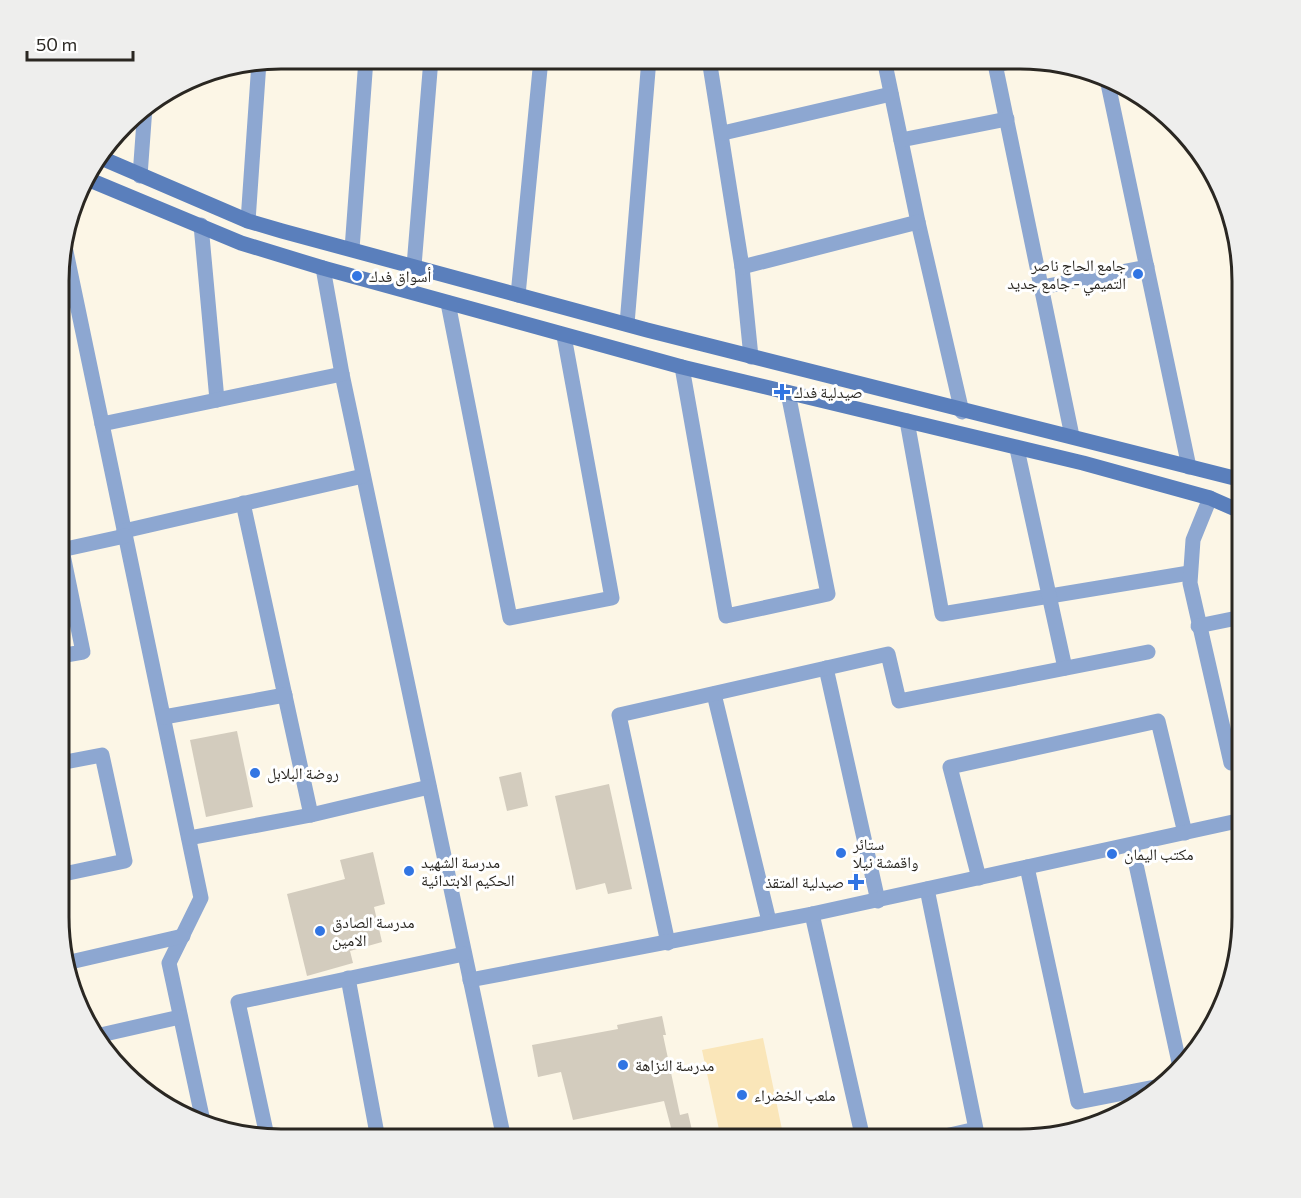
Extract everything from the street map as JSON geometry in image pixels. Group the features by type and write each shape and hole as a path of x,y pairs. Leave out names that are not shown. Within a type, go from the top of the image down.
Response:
{"main road":[{"path":"107,161 248,221 647,330 962,412 1072,435 1232,477"},
{"path":"94,182 241,243 323,268 682,367 1083,463 1210,498 1232,508"},
{"path":"641,356 647,330"},
{"path":"1170,488 1183,465"}],"street":[{"path":"352,249 365,69"},
{"path":"414,266 430,69"},
{"path":"518,295 540,69"},
{"path":"627,324 648,69"},
{"path":"711,69 723,133 742,267 751,357"},
{"path":"886,69 918,222 962,412"},
{"path":"996,69 1072,435"},
{"path":"248,221 258,70"},
{"path":"1109,89 1147,267 1183,465"},
{"path":"723,133 891,94"},
{"path":"140,176 144,119"},
{"path":"901,140 1007,119"},
{"path":"742,267 918,222"},
{"path":"201,225 217,400"},
{"path":"69,266 201,898 169,963 201,1114"},
{"path":"1042,287 1147,267"},
{"path":"323,268 363,476 502,1129"},
{"path":"448,303 510,618 612,598 564,336"},
{"path":"682,367 726,616 828,594 788,393"},
{"path":"102,424 342,374"},
{"path":"907,421 942,614 1048,594 1189,573"},
{"path":"1017,449 1065,668"},
{"path":"69,548 243,503 363,476"},
{"path":"1210,498 1193,540 1189,573 1198,626 1231,763"},
{"path":"243,503 311,814"},
{"path":"69,584 83,652 69,654"},
{"path":"1198,626 1232,619"},
{"path":"668,943 619,715 888,654 900,701 1148,652"},
{"path":"826,668 878,900"},
{"path":"714,693 769,921"},
{"path":"164,717 285,695"},
{"path":"979,878 950,768 1158,721 1185,833"},
{"path":"69,761 102,755 125,861 69,873"},
{"path":"189,838 311,814 429,787"},
{"path":"470,981 812,914 1132,846 1232,822"},
{"path":"1132,846 1178,1058"},
{"path":"1027,867 1078,1102 1143,1089"},
{"path":"927,889 976,1129"},
{"path":"812,914 861,1129"},
{"path":"74,961 183,936"},
{"path":"265,1129 238,1002 464,954"},
{"path":"348,978 376,1129"},
{"path":"104,1034 180,1017"}],"shaded area":[{"path":"763,1038 782,1129 719,1129 702,1050"}],"building":[{"path":"237,731 253,807 206,817 190,740"},
{"path":"521,772 528,806 507,811 499,777"},
{"path":"609,784 632,889 608,894 605,883 576,890 555,796"},
{"name":"مدرسة الصادق الامين","path":"373,852 385,904 374,907 382,942 350,951 353,963 307,976 287,894 345,879 340,860"},
{"name":"مدرسة النزاهة","path":"662,1016 666,1035 663,1035 680,1115 688,1113 692,1129 671,1129 664,1101 573,1120 561,1072 538,1077 532,1045 618,1029 617,1025"}],"place":[{"name":"جامع الحاج ناصر التميمي - جامع جديد","path":"1138,274"},
{"name":"أسواق فدك","path":"357,276"},
{"name":"صيدلية فدك","path":"782,392"},
{"name":"روضة البلابل","path":"255,773"},
{"name":"ستائر واقمشة نيلا","path":"841,853"},
{"name":"مكتب اليمان","path":"1112,854"},
{"name":"مدرسة الشهيد الحكيم الابتدائية","path":"409,871"},
{"name":"صيدلية المتقذ","path":"856,882"},
{"name":"مدرسة الصادق الامين","path":"320,931"},
{"name":"مدرسة النزاهة","path":"623,1065"},
{"name":"ملعب الخضراء","path":"742,1095"}]}
